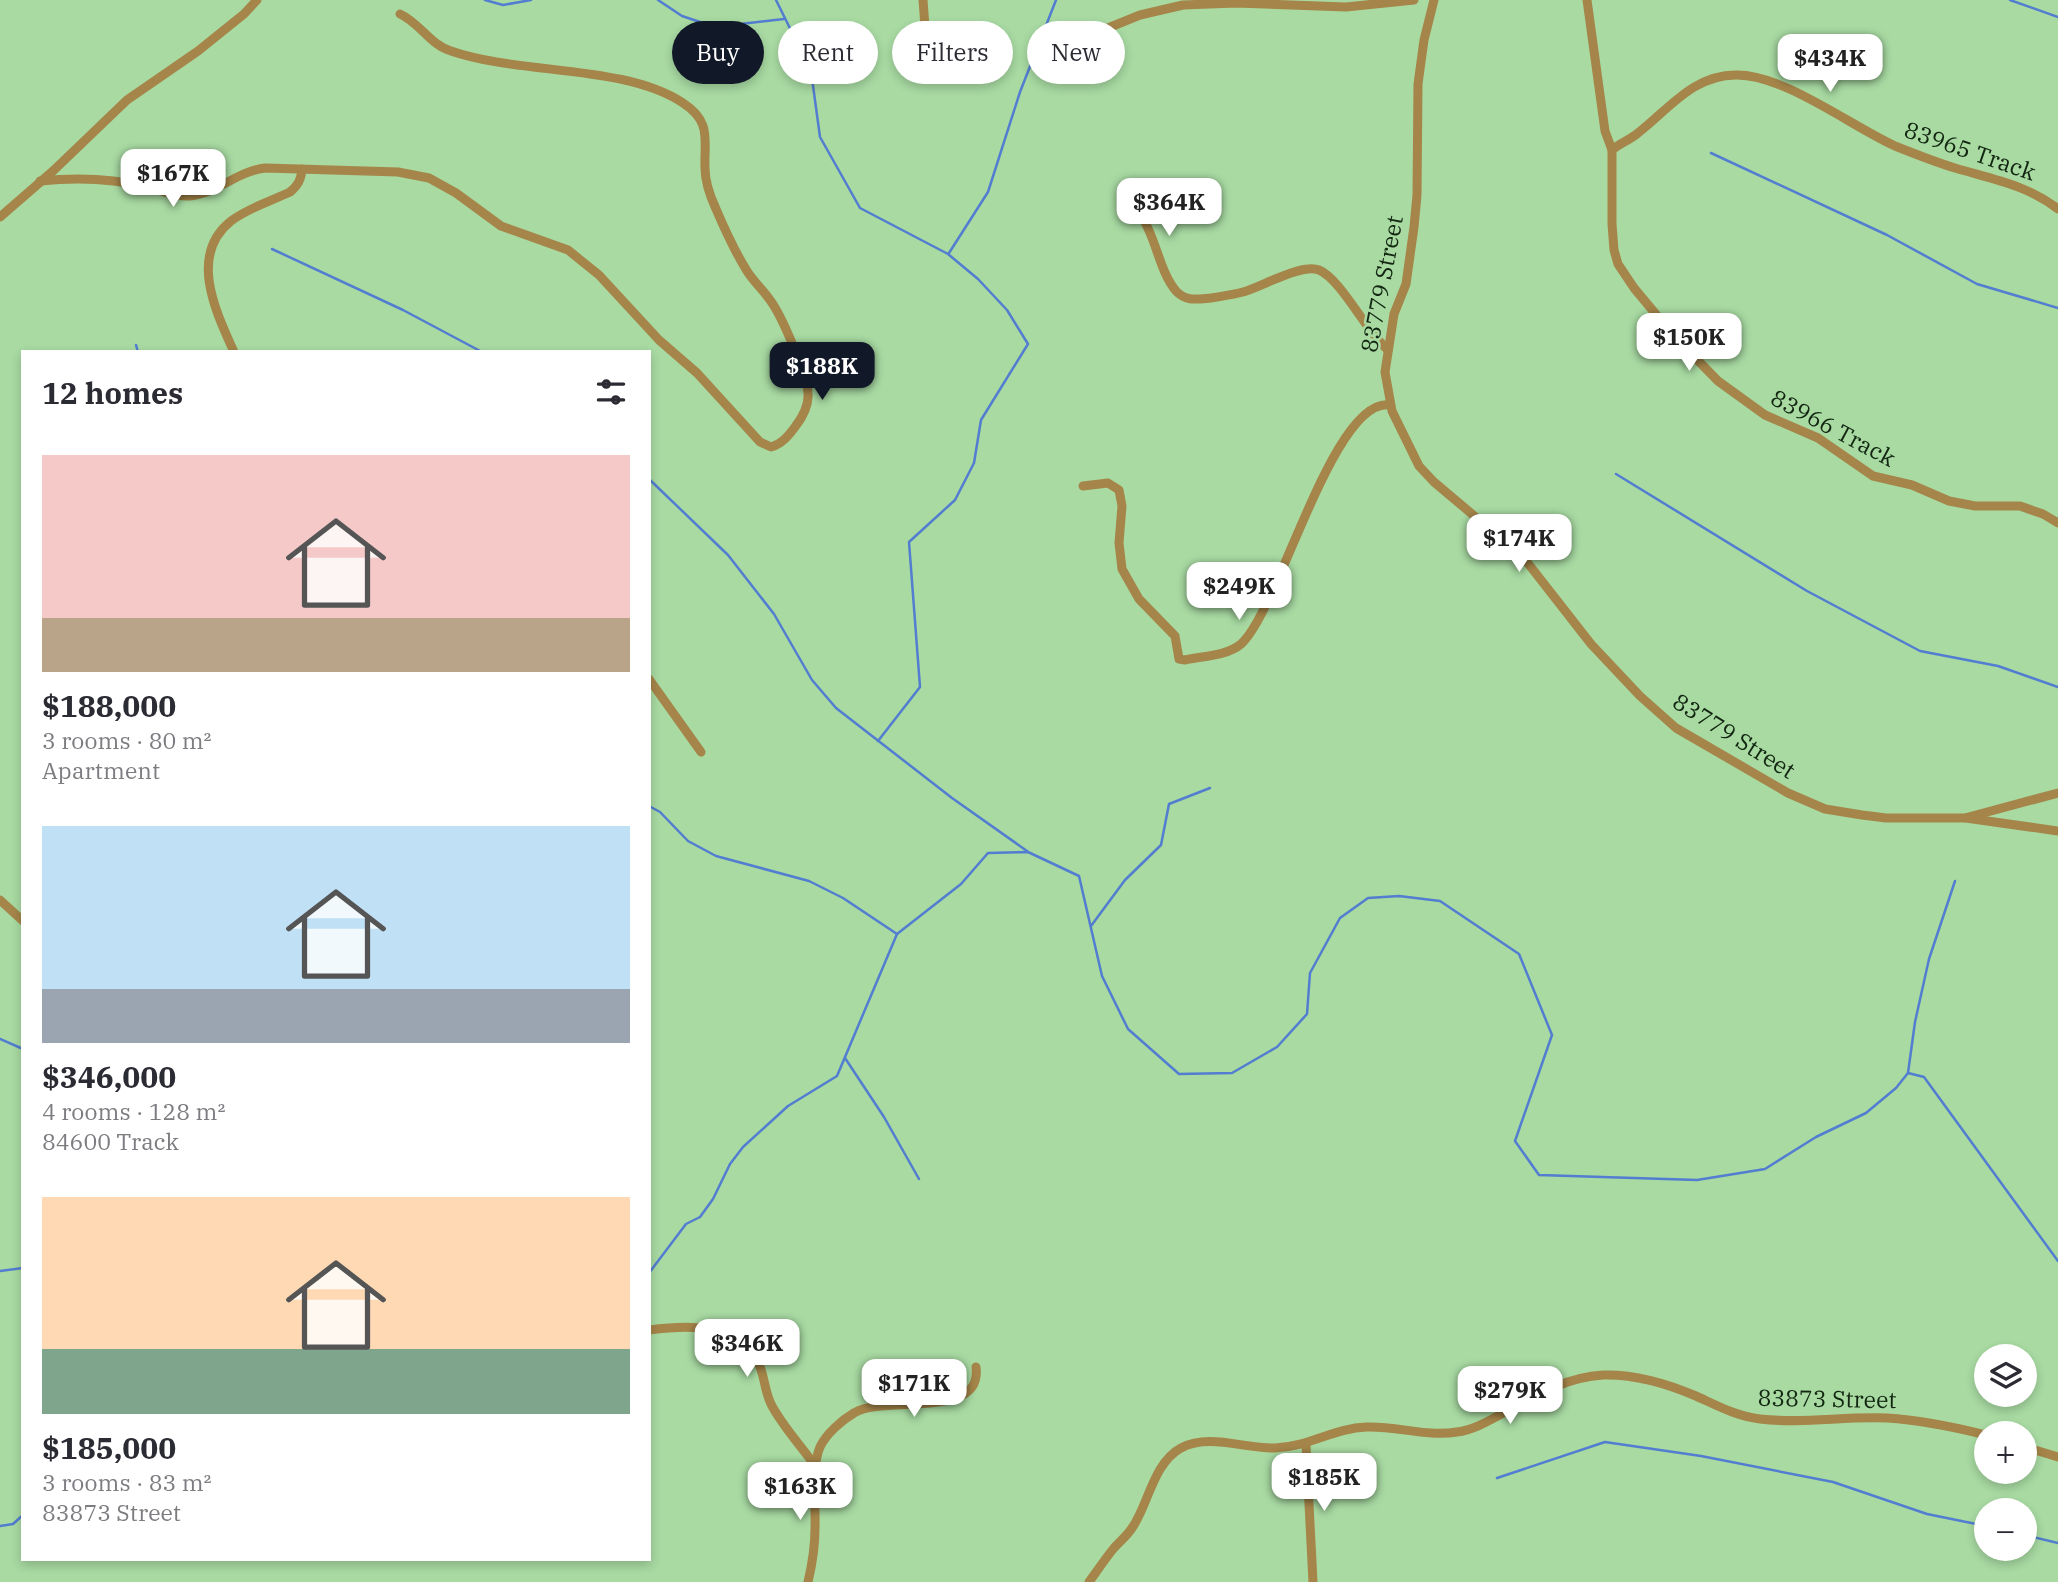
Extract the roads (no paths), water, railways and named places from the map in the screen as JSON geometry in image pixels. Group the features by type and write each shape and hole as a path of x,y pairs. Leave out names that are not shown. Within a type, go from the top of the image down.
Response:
{"street":[{"path":"0,217 127,100 198,51 257,0"},
{"path":"923,0 925,21"},
{"path":"1125,21 1183,5 1236,3 1346,7 1414,0"},
{"name":"83779 Street","path":"1434,0 1424,40 1418,84 1417,195 1414,227 1406,284 1394,314 1385,372 1390,405 1419,466 1434,482 1523,557 1547,584 1591,644 1640,696 1676,728 1788,793 1825,809 1886,818 1965,818 2058,793"},
{"name":"83966 Track","path":"1587,0 1605,131 1612,150 1614,250 1618,264 1634,288 1674,336 1718,381 1765,415 1818,438 1873,476 1912,485 1949,501 1975,506 2020,506 2058,523"},
{"path":"40,181 106,179 188,196 202,193 256,169 302,169 409,173 441,184 501,226 562,248 585,262 640,321 697,373 766,447 782,442 800,421 808,398 804,377 776,308 747,271 710,197 705,171 705,128 693,110 646,85 510,65 450,51 438,45 409,18 400,14"},
{"name":"83965 Track","path":"1612,150 1638,133 1662,110 1695,86 1710,79 1737,75 1781,86 1896,146 1933,161 2035,192 2058,209"},
{"path":"233,350 214,300 207,269 208,254 229,222 290,192 301,178 302,169"},
{"path":"1130,195 1149,229 1171,284 1180,295 1188,299 1225,296 1244,292 1304,270 1316,269 1342,291 1378,342 1388,350"},
{"path":"1083,486 1108,483 1119,490 1122,506 1119,544 1122,569 1139,599 1175,636 1180,659 1223,652 1241,644 1252,630 1319,484 1348,435 1372,410 1378,406 1390,405"},
{"path":"651,682 701,752"},
{"path":"1965,818 2058,831"},
{"path":"0,900 21,919"},
{"path":"651,1330 694,1326 736,1338 756,1357 771,1405 816,1467"},
{"path":"808,1582 815,1532 816,1467 820,1448 838,1425 855,1411 871,1405 919,1404 954,1399 972,1388 977,1377 976,1367"},
{"name":"83873 Street","path":"1089,1582 1102,1562 1133,1527 1154,1479 1181,1448 1205,1442 1273,1448 1306,1445 1327,1435 1368,1427 1457,1432 1488,1421 1555,1386 1575,1379 1604,1376 1660,1384 1696,1396 1730,1412 1762,1419 1885,1418 1944,1425 1974,1432"},
{"path":"1306,1445 1313,1582"},
{"path":"2037,1451 2058,1457"}],"waterway":[{"path":"485,0 503,5 531,0"},
{"path":"658,0 682,16 715,27 784,19"},
{"path":"776,0 811,71 820,137 860,208 948,254 978,279 1007,310 1028,344 981,420 974,463 955,500 909,542 920,687 878,741"},
{"path":"949,253 988,192 1020,92 1056,0"},
{"path":"2010,0 2058,17"},
{"path":"1711,153 1887,235 1977,284 2058,308"},
{"path":"272,249 403,310 478,350"},
{"path":"136,345 137,350"},
{"path":"1616,474 1807,591 1920,651 1998,666 2058,687"},
{"path":"651,481 728,555 774,614 812,680 836,708 952,798 1027,851"},
{"path":"1091,926 1125,880 1161,845 1169,804 1210,788"},
{"path":"651,807 660,812 688,841 716,856 809,881 843,898 897,934"},
{"path":"651,1270 686,1224 700,1217 713,1199 730,1164 743,1147 788,1106 837,1076 897,934 961,884 988,853 1028,852 1079,876 1102,976 1128,1029 1179,1074 1232,1073 1277,1047 1307,1014 1310,973 1340,918 1368,898 1399,896 1440,901 1519,954 1552,1035 1515,1141 1539,1175 1697,1180 1765,1169 1816,1137 1866,1113 1896,1088 1908,1073 1924,1077 2058,1261"},
{"path":"1908,1073 1915,1022 1929,959 1955,881"},
{"path":"0,1039 21,1048"},
{"path":"845,1058 884,1117 919,1179"},
{"path":"0,1271 21,1268"},
{"path":"1497,1478 1605,1442 1701,1456 1833,1482 1927,1514 1974,1524"},
{"path":"0,1526 13,1524 21,1517"},
{"path":"2037,1538 2058,1543"}]}
